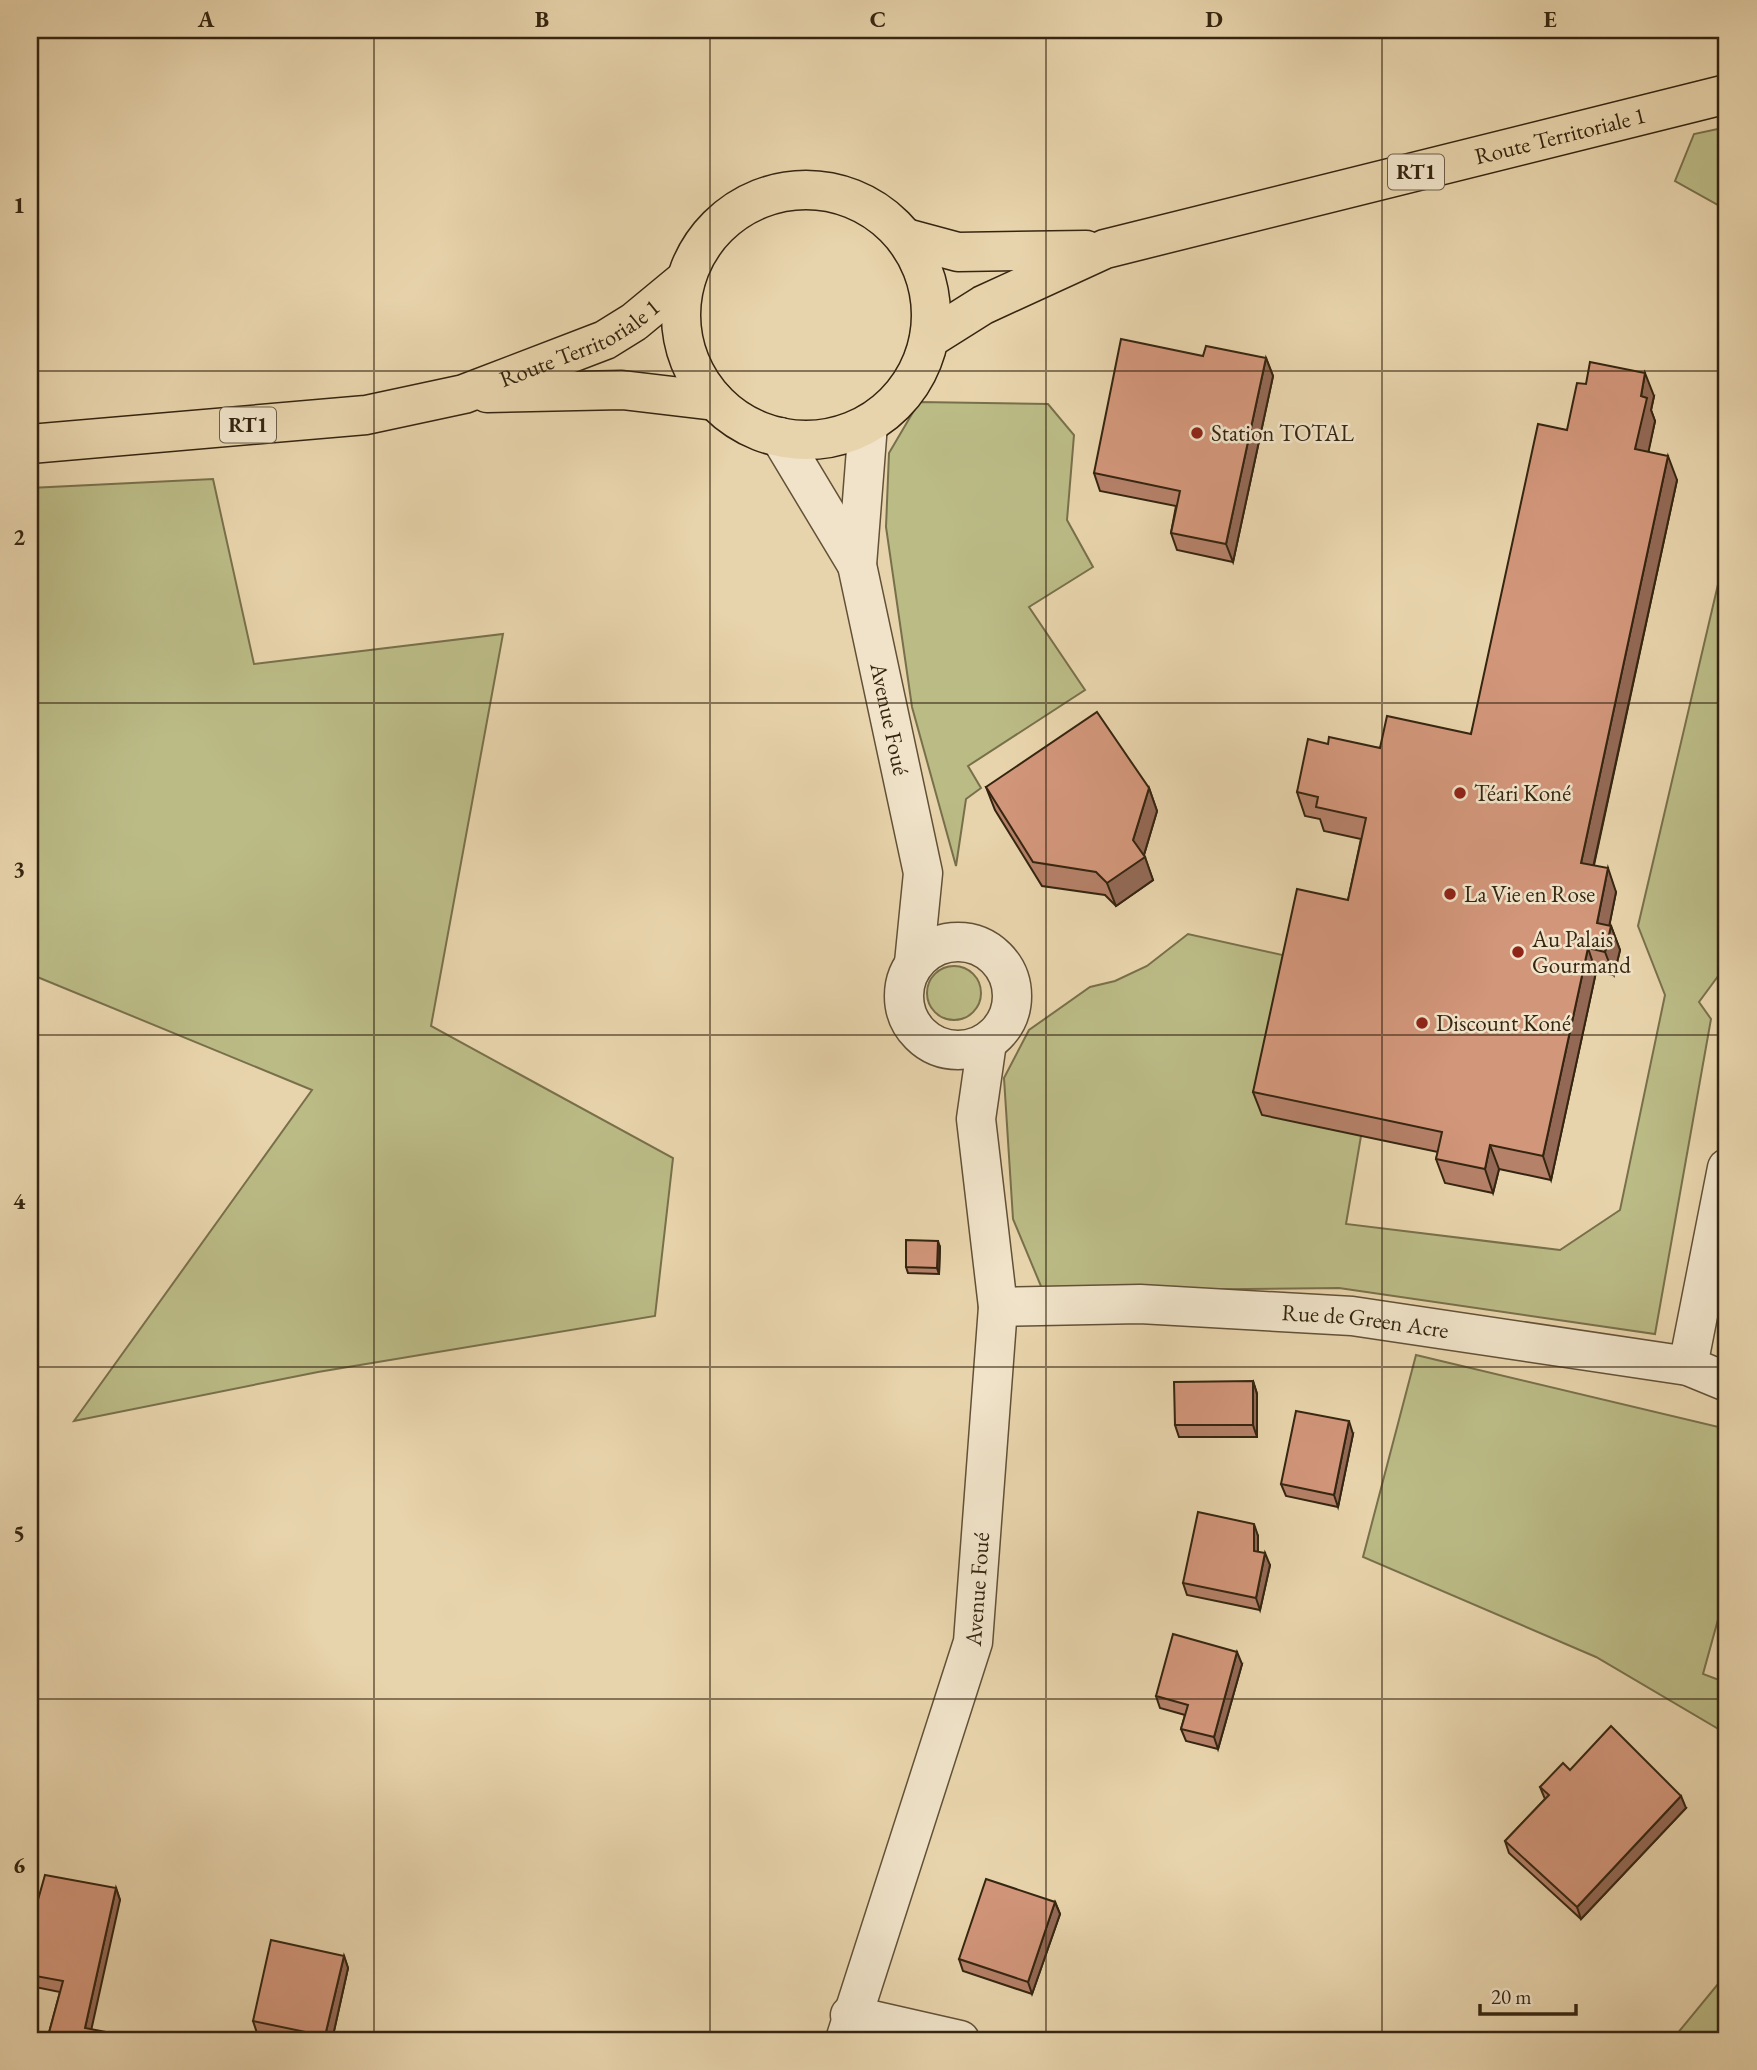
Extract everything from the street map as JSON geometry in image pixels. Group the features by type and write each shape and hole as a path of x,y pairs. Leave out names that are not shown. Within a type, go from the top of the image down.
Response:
{"main road":[{"name":"Route Territoriale 1","path":"929,339 992,300 1105,249 1727,93"},
{"path":"815,190 845,195 873,208 906,238 923,269 931,303 929,339 920,366 906,390 888,409 868,424 840,435 810,440 780,438 745,424 715,401 696,375 685,344 681,312 686,279 700,248 723,222 752,202 785,191 815,190"},
{"name":"Route Territoriale 1","path":"906,238 958,252 1105,249"},
{"name":"Route Territoriale 1","path":"30,444 366,415 464,394 605,340 634,322 686,279"},
{"name":"Route Territoriale 1","path":"464,394 622,390 715,401"}],"street":[{"name":"Avenue Foué","path":"868,424 857,565 923,873 914,963"},
{"name":"Avenue Foué","path":"780,438 857,565"},
{"name":"Avenue Foué","path":"923,873 967,942"},
{"path":"967,942 992,953 1001,962 1012,990 1007,1019 987,1042 972,1048 955,1050 938,1047 922,1037 906,1011 905,982 914,963 937,945 967,942"},
{"name":"Avenue Foué","path":"847,2028 973,1643 998,1307 976,1119 987,1042"},
{"name":"Avenue Foué","path":"938,1047 976,1119"},
{"path":"1688,1366 1727,1168"},
{"name":"Rue de Green Acre","path":"998,1307 1140,1304 1352,1316 1688,1366 1727,1382"},
{"path":"847,2028 960,2040"}],"green space":[{"path":"1727,127 1727,210 1675,181 1694,134"},
{"path":"919,402 1048,404 1074,435 1067,520 1093,567 1029,607 1085,690 968,766 981,788 966,799 956,866 912,707 886,527 889,453"},
{"path":"213,479 254,664 503,634 431,1026 673,1158 655,1316 318,1372 74,1421 312,1090 30,974 30,488"},
{"path":"1727,546 1727,964 1699,1002 1711,1019 1655,1334 1339,1288 1043,1291 1013,1219 1004,1078 1029,1030 1090,987 1115,981 1147,966 1188,934 1296,958 1361,1136 1346,1224 1560,1250 1620,1210 1665,995 1638,926"},
{"path":"954,966 973,974 981,993 973,1012 954,1020 935,1012 927,993 935,974"},
{"path":"1416,1355 1727,1429 1727,1587 1703,1674 1727,1683 1727,1734 1596,1657 1363,1557"},
{"path":"1727,1973 1727,2040 1672,2040"}],"building":[{"path":"1121,339 1203,356 1206,346 1266,358 1226,544 1171,533 1180,491 1094,473"},
{"name":"Téari Koné","path":"1590,362 1645,373 1641,396 1647,398 1635,449 1668,456 1581,863 1608,868 1597,923 1611,926 1605,952 1588,948 1543,1156 1490,1145 1485,1169 1436,1159 1442,1132 1253,1092 1297,889 1348,900 1366,818 1316,807 1318,797 1297,792 1308,739 1328,744 1329,737 1380,748 1387,716 1471,734 1538,424 1567,430 1577,383 1586,384"},
{"path":"1097,712 1149,788 1133,840 1145,857 1107,883 1096,872 1033,862 986,787"},
{"path":"906,1240 938,1241 937,1268 906,1267"},
{"path":"1253,1381 1253,1425 1175,1425 1174,1382"},
{"path":"1296,1411 1349,1421 1334,1495 1281,1484"},
{"path":"1198,1512 1254,1524 1254,1551 1265,1553 1256,1598 1183,1583"},
{"path":"1173,1634 1237,1652 1214,1737 1181,1729 1188,1705 1156,1696"},
{"path":"1611,1726 1681,1796 1577,1907 1505,1841 1549,1795 1540,1787 1563,1763 1570,1770"},
{"path":"45,1875 116,1888 85,2028 122,2035 121,2040 47,2040 63,1981 30,1975 30,1920 32,1921"},
{"path":"986,1879 1055,1902 1028,1982 959,1959"},
{"path":"271,1940 344,1956 325,2036 253,2021"}],"place":[{"name":"Station TOTAL","path":"1197,433"},
{"name":"Téari Koné","path":"1460,793"},
{"name":"La Vie en Rose","path":"1450,894"},
{"name":"Au Palais Gourmand","path":"1518,952"},
{"name":"Discount Koné","path":"1422,1023"}]}
